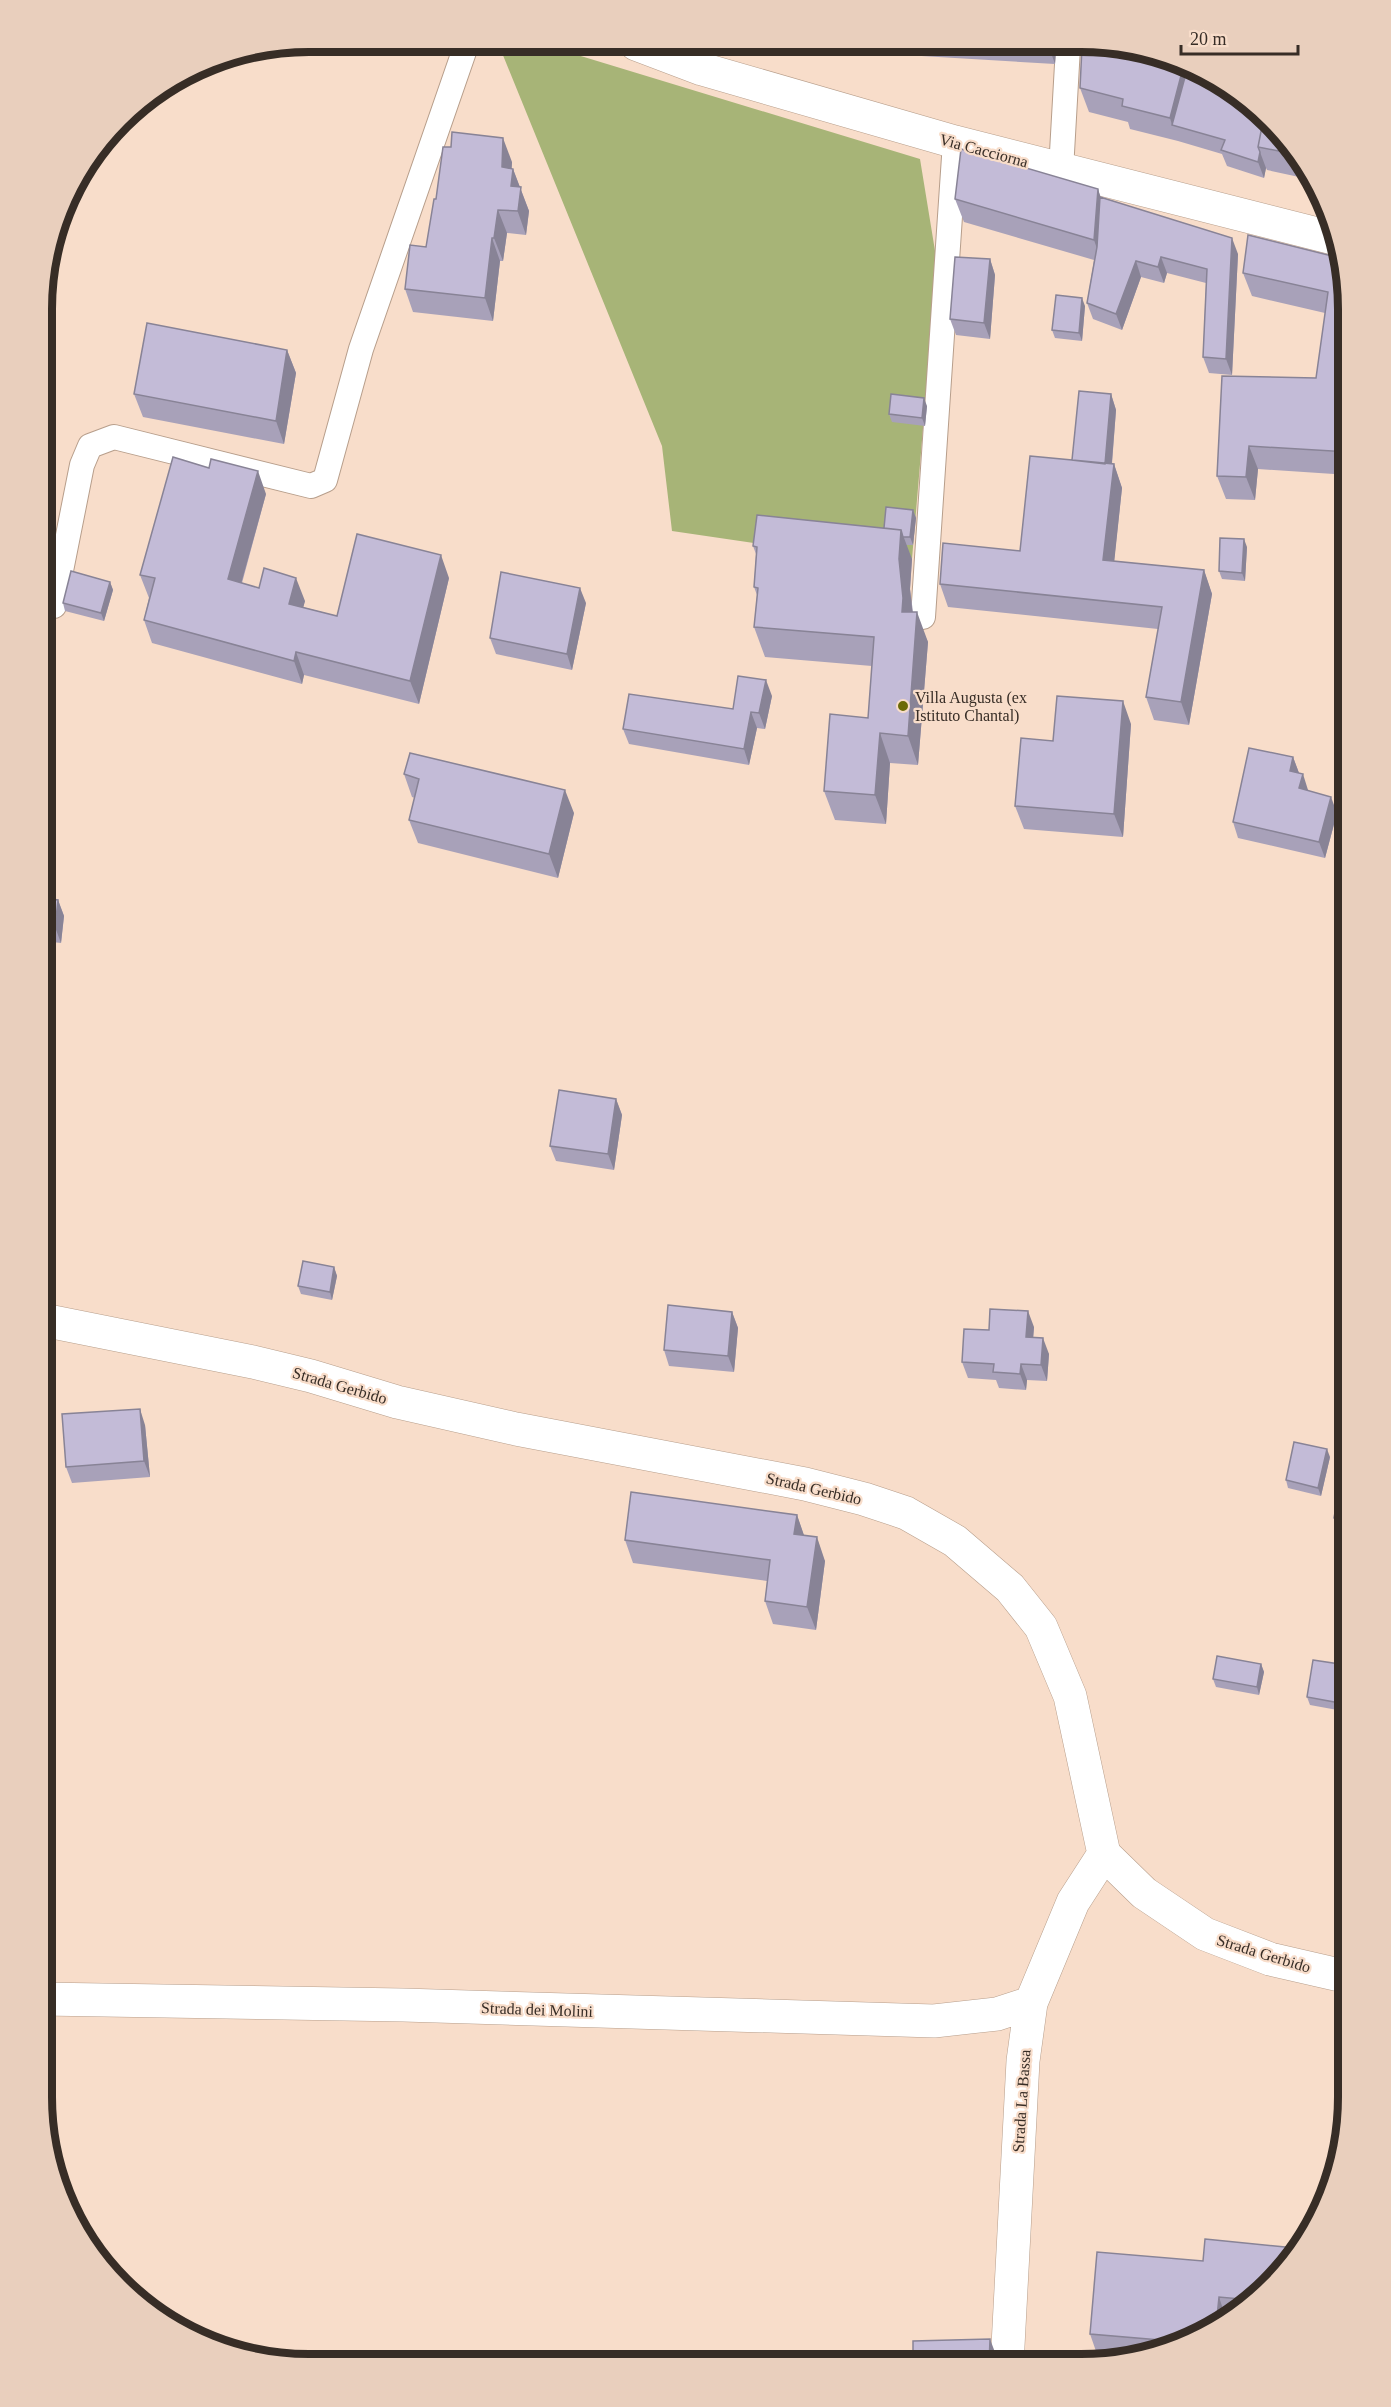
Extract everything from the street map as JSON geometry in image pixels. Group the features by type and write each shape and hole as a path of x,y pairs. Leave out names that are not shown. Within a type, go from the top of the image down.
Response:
{"street":[{"name":"Via Cacciorna","path":"657,52 702,69 955,142 1328,237"},
{"name":"Strada Gerbido","path":"52,1322 252,1362 311,1376 398,1402 516,1429 805,1484 864,1499 906,1513 955,1541 1010,1588 1041,1627 1071,1696 1104,1854 1144,1893 1205,1934 1270,1959 1338,1975"},
{"name":"Strada La Bassa","path":"1008,2354 1022,2072 1030,2003 1073,1902 1104,1854"},
{"name":"Strada dei Molini","path":"52,1999 403,2005 934,2021 998,2014 1030,2003"}],"lane":[{"path":"54,606 82,465 90,446 114,437 311,486 325,480 361,349 464,52"},
{"path":"1061,170 1068,52"},
{"path":"923,617 955,142"}],"green space":[{"path":"502,52 568,52 920,159 937,263 912,559 768,545 672,531 662,446"}],"building":[{"path":"1082,52 1131,57 1182,73 1170,118 1122,106 1123,99 1080,88"},
{"path":"1186,75 1224,96 1262,127 1258,162 1221,150 1225,140 1172,125"},
{"path":"1262,127 1284,152 1258,147"},
{"path":"452,132 503,138 502,167 513,169 511,186 521,187 518,211 498,210 494,238 492,238 485,298 405,289 410,245 426,247 434,199 436,199 443,147 451,147"},
{"path":"961,149 1098,189 1094,240 955,199"},
{"path":"1100,197 1232,238 1226,359 1203,357 1207,269 1161,257 1158,267 1136,261 1116,314 1087,303 1097,247"},
{"path":"1248,235 1333,256 1338,293 1338,451 1249,446 1246,477 1217,476 1222,376 1316,378 1328,292 1243,273"},
{"path":"955,257 990,259 984,323 950,319"},
{"path":"1056,295 1082,298 1079,333 1052,330"},
{"path":"147,323 287,350 276,421 134,394"},
{"path":"1079,391 1111,394 1105,464 1072,460"},
{"path":"891,394 924,398 922,418 889,414"},
{"path":"1030,456 1114,464 1103,560 1204,570 1181,702 1146,697 1162,607 940,584 943,543 1020,551"},
{"path":"173,457 209,468 211,459 258,471 228,579 259,588 264,568 296,578 289,604 337,616 357,534 441,555 410,681 296,652 294,661 144,620 155,578 140,575"},
{"path":"886,507 913,510 910,537 903,537 901,530 884,528"},
{"name":"Villa Augusta (ex Istituto Chantal)","path":"757,515 901,530 899,559 902,612 917,612 908,736 880,733 875,795 824,791 830,714 868,718 874,637 754,627 758,588 754,587 757,547 753,546"},
{"path":"1220,538 1244,539 1242,573 1219,571"},
{"path":"71,571 110,582 101,613 63,603"},
{"path":"501,572 580,588 567,654 490,638"},
{"path":"738,676 766,680 759,713 751,712 744,749 623,729 629,694 733,709"},
{"path":"1057,696 1123,701 1114,814 1015,806 1021,738 1053,741"},
{"path":"1249,748 1293,757 1290,771 1303,774 1299,788 1331,797 1319,842 1233,822"},
{"path":"410,753 565,790 549,854 409,820 419,779 404,774"},
{"path":"52,899 58,900 55,927 52,927"},
{"path":"559,1090 616,1099 608,1154 550,1146"},
{"path":"303,1261 334,1267 330,1292 298,1286"},
{"path":"668,1305 732,1312 728,1356 664,1350"},
{"path":"990,1309 1028,1311 1026,1337 1043,1338 1041,1365 1021,1364 1020,1374 993,1372 994,1364 962,1362 964,1329 989,1330"},
{"path":"140,1409 144,1461 66,1467 62,1414"},
{"path":"1294,1442 1327,1449 1318,1488 1286,1480"},
{"path":"631,1492 797,1515 794,1534 817,1537 807,1607 765,1601 770,1560 625,1540"},
{"path":"1338,1497 1338,1519 1334,1518"},
{"path":"1217,1656 1261,1664 1257,1687 1213,1679"},
{"path":"1313,1660 1338,1664 1338,1703 1307,1697"},
{"path":"1205,2239 1290,2247 1275,2267 1251,2291 1241,2299 1219,2297 1217,2315 1180,2335 1166,2340 1090,2334 1097,2252 1203,2261"},
{"path":"990,2339 989,2354 913,2354 913,2341"}],"place":[{"name":"Villa Augusta (ex Istituto Chantal)","path":"903,706"}]}
